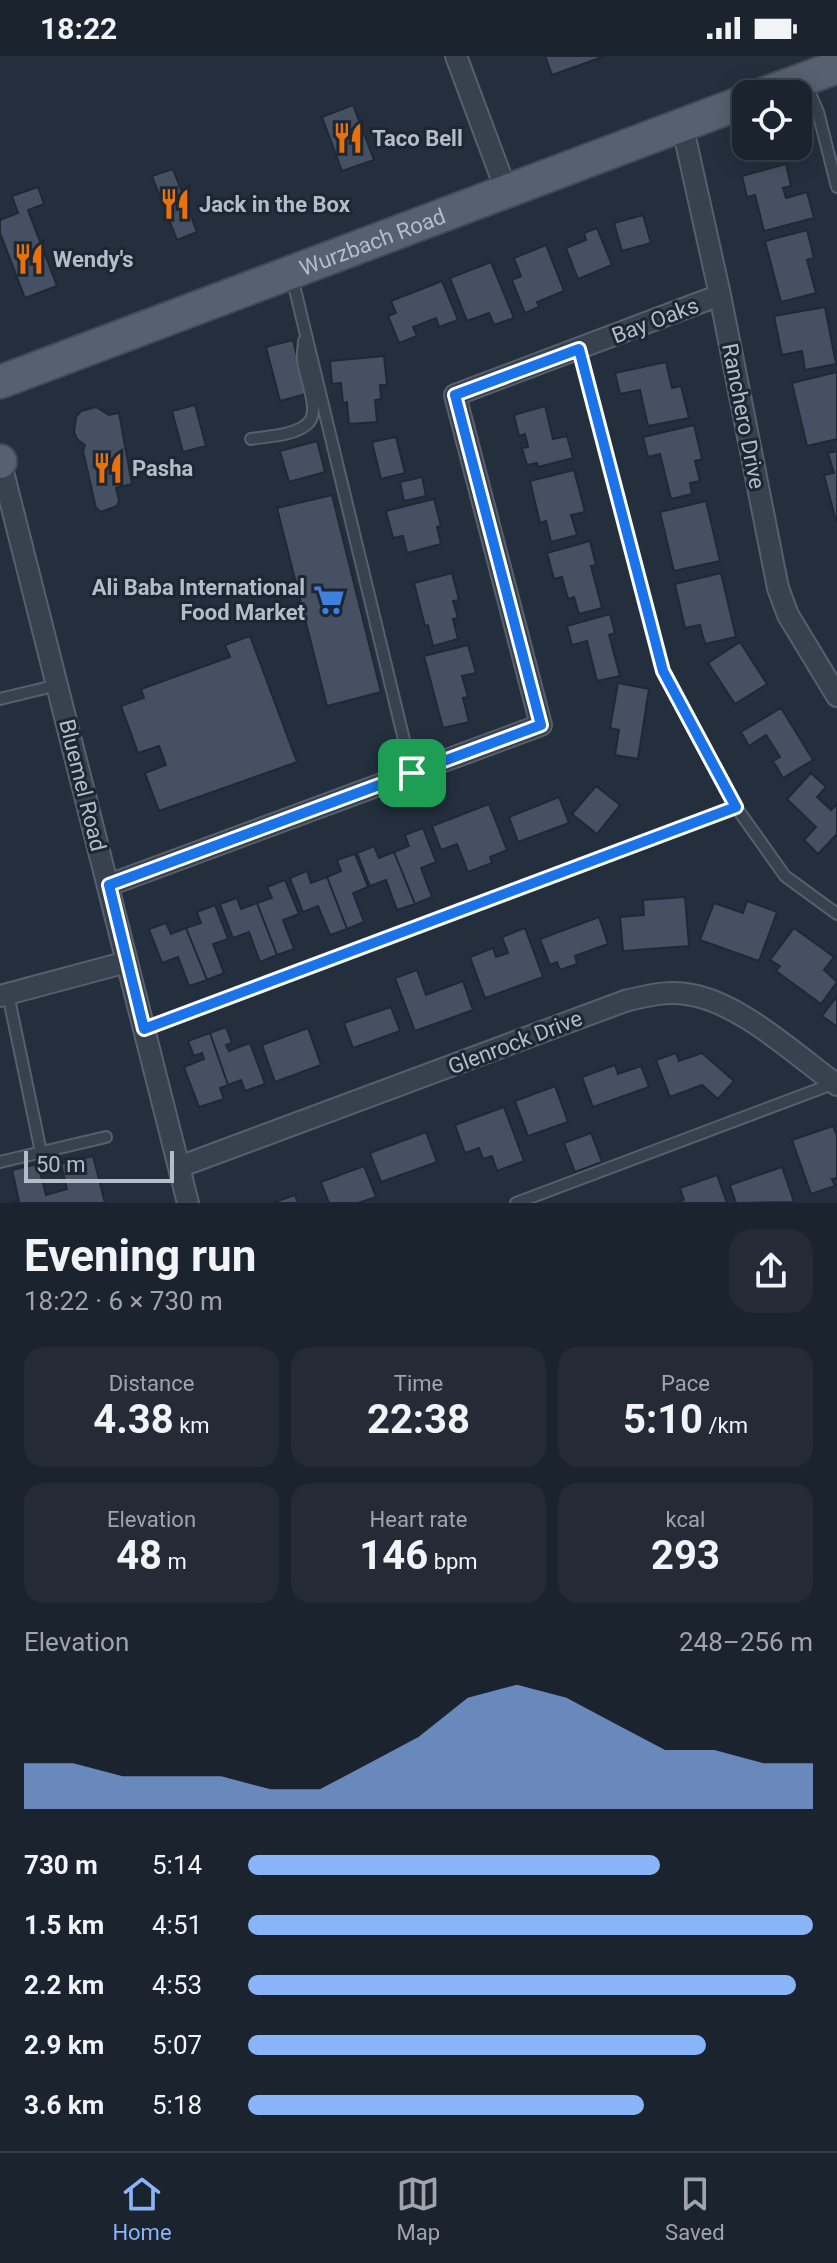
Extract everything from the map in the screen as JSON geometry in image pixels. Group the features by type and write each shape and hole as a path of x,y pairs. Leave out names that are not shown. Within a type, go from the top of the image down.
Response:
{"main road":[{"path":"803,79 837,67"},
{"name":"Wurzbach Road","path":"0,382 732,106"}],"street":[{"path":"456,56 506,190"},
{"name":"Ranchero Drive","path":"682,124 720,295 778,588 788,615 837,696"},
{"name":"Bay Oaks","path":"412,773 541,725 455,395 720,295"},
{"name":"Bluemel Road","path":"0,461 13,528 58,685 188,1203"},
{"path":"109,885 412,773"},
{"path":"4,995 127,962"},
{"name":"Glenrock Drive","path":"179,1167 610,1006 658,993 684,993 711,999 735,1010 836,1084"}],"lane":[{"path":"803,79 818,112 837,187"},
{"path":"290,272 412,773"},
{"path":"251,439 294,431 312,419 314,410 302,358 305,333"},
{"path":"579,349 663,671 736,807 785,876 837,914"},
{"path":"0,699 58,685"},
{"path":"144,1029 736,807"},
{"path":"4,995 41,1152"},
{"path":"516,1203 836,1084"},
{"path":"0,1162 106,1137"}],"building":[{"path":"545,56 605,56 552,75"},
{"name":"Taco Bell","path":"353,105 374,160 342,171 322,117"},
{"path":"786,164 791,186 783,188 786,198 807,192 814,218 764,231 755,195 747,197 742,176"},
{"name":"Jack in the Box","path":"173,169 197,232 177,240 152,176"},
{"name":"Wendy's","path":"38,187 44,204 28,210 57,286 25,298 0,233 0,220 18,213 12,196"},
{"path":"643,215 651,243 622,251 614,223"},
{"path":"597,228 612,265 578,279 566,248 586,240 584,233"},
{"path":"807,230 814,258 807,260 816,293 781,302 765,241"},
{"path":"546,245 564,291 537,302 539,307 525,313 512,280 521,276 514,258"},
{"path":"491,262 514,318 494,325 489,313 467,321 450,278"},
{"path":"442,281 458,320 439,327 436,318 413,327 417,336 399,343 388,316 396,313 391,301"},
{"path":"825,307 836,364 805,370 802,351 782,355 774,316"},
{"path":"293,340 306,394 280,401 266,347"},
{"path":"384,356 387,385 380,385 381,399 375,400 377,422 349,424 341,383 332,384 330,361"},
{"path":"666,362 672,388 681,386 689,418 648,426 640,390 620,394 615,373"},
{"path":"837,372 837,439 807,446 792,383"},
{"path":"195,405 206,446 183,452 172,411"},
{"path":"545,406 553,439 567,436 573,458 538,467 537,463 527,465 522,448 528,447 525,434 519,436 514,415"},
{"name":"Pasha","path":"96,407 109,415 119,413 132,484 116,488 117,506 101,512 96,508 83,451 85,445 74,432 76,417 81,411"},
{"path":"694,425 702,459 695,461 700,481 690,483 692,494 671,499 660,454 648,457 643,437"},
{"path":"396,437 405,473 381,479 372,442"},
{"path":"317,441 325,472 289,482 280,451"},
{"path":"837,451 836,521 824,475 834,473 828,453"},
{"path":"574,470 585,512 571,515 577,535 551,542 546,521 540,523 530,481"},
{"path":"422,477 426,496 404,501 400,482"},
{"name":"Ali Baba International Food Market","path":"332,495 381,692 327,706 277,508"},
{"path":"434,499 441,526 437,527 441,544 407,553 403,536 393,538 386,511"},
{"path":"706,501 720,561 674,571 660,512"},
{"path":"590,541 596,565 591,566 602,608 579,614 574,597 568,599 562,577 554,579 547,553"},
{"path":"452,573 459,600 453,601 458,618 453,619 458,639 433,646 414,583"},
{"path":"721,573 736,637 705,644 700,625 685,628 675,584"},
{"path":"610,614 615,633 609,635 620,676 597,681 587,641 572,645 567,626"},
{"path":"250,636 297,762 159,811 145,773 166,765 159,746 138,753 121,706 144,698 141,689 230,657 225,645"},
{"path":"740,642 767,684 735,704 708,663"},
{"path":"468,645 476,673 462,676 468,697 463,698 469,722 443,728 424,656"},
{"path":"618,683 649,689 638,759 615,755 619,730 610,728"},
{"path":"781,708 813,760 783,778 773,761 780,757 766,735 749,746 741,732"},
{"path":"811,773 826,787 817,797 831,810 837,804 837,834 818,854 804,840 816,827 787,799"},
{"path":"596,786 620,805 597,834 572,814"},
{"path":"559,797 569,823 518,842 509,817"},
{"path":"489,804 507,850 490,857 492,863 468,872 457,844 441,850 432,826"},
{"path":"423,828 436,862 421,868 432,897 415,904 394,852 409,846 405,835"},
{"path":"374,846 379,858 394,852 415,904 397,910 386,880 370,886 357,853"},
{"path":"355,854 368,887 353,893 364,922 347,929 327,877 341,871 337,860"},
{"path":"307,871 311,883 327,877 347,929 330,935 318,906 303,912 290,878"},
{"path":"285,880 299,914 283,920 294,949 277,955 257,903 272,898 267,887"},
{"path":"685,897 689,946 623,951 620,917 644,915 643,900"},
{"path":"237,898 241,909 257,903 277,955 260,962 249,932 233,938 220,904"},
{"path":"747,901 777,912 759,961 700,940 714,903 743,913"},
{"path":"215,905 228,939 213,944 224,973 207,980 186,928 201,923 197,912"},
{"path":"599,917 608,944 575,956 577,964 560,970 557,962 550,965 540,939"},
{"path":"166,923 171,934 186,928 207,980 189,986 178,957 162,963 149,929"},
{"path":"525,928 543,977 485,998 470,957 493,948 496,957 508,953 502,937"},
{"path":"794,928 834,957 824,970 837,982 821,1004 776,971 780,966 770,960"},
{"path":"417,970 426,995 463,981 473,1010 415,1031 395,978"},
{"path":"837,996 837,1027 822,1016"},
{"path":"391,1007 400,1031 353,1048 344,1023"},
{"path":"226,1027 232,1043 226,1045 229,1051 250,1043 265,1084 245,1091 241,1080 228,1085 210,1033"},
{"path":"308,1028 321,1065 275,1082 262,1045"},
{"path":"210,1033 228,1085 220,1088 224,1099 199,1107 184,1067 204,1059 202,1053 194,1056 188,1041"},
{"path":"676,1053 679,1061 702,1053 734,1081 718,1099 702,1085 670,1097 656,1060"},
{"path":"615,1065 618,1074 641,1066 649,1087 593,1107 582,1077"},
{"path":"555,1086 568,1122 528,1136 515,1101"},
{"path":"504,1107 524,1161 497,1171 492,1156 483,1159 479,1148 465,1153 455,1125"},
{"path":"833,1126 837,1136 837,1178 832,1179 835,1186 811,1194 792,1140"},
{"path":"426,1132 437,1162 381,1182 370,1153"},
{"path":"591,1133 602,1162 575,1172 564,1143"},
{"path":"93,1156 105,1203 9,1203 19,1201 12,1170 38,1164 46,1195 67,1189 61,1164"},
{"path":"364,1166 376,1197 358,1203 329,1203 321,1182"},
{"path":"782,1167 794,1202 736,1203 730,1185"},
{"path":"717,1175 727,1203 675,1203 684,1200 680,1188"},
{"path":"295,1195 298,1203 272,1203"}],"place":[{"name":"Taco Bell","path":"348,138"},
{"name":"Jack in the Box","path":"175,204"},
{"name":"Wendy's","path":"29,259"},
{"name":"Pasha","path":"108,468"},
{"name":"Ali Baba International Food Market","path":"329,600"}],"route":[{"path":"579,349 663,671 736,807 144,1029 109,885 412,773 541,725 455,395 579,349"}]}
